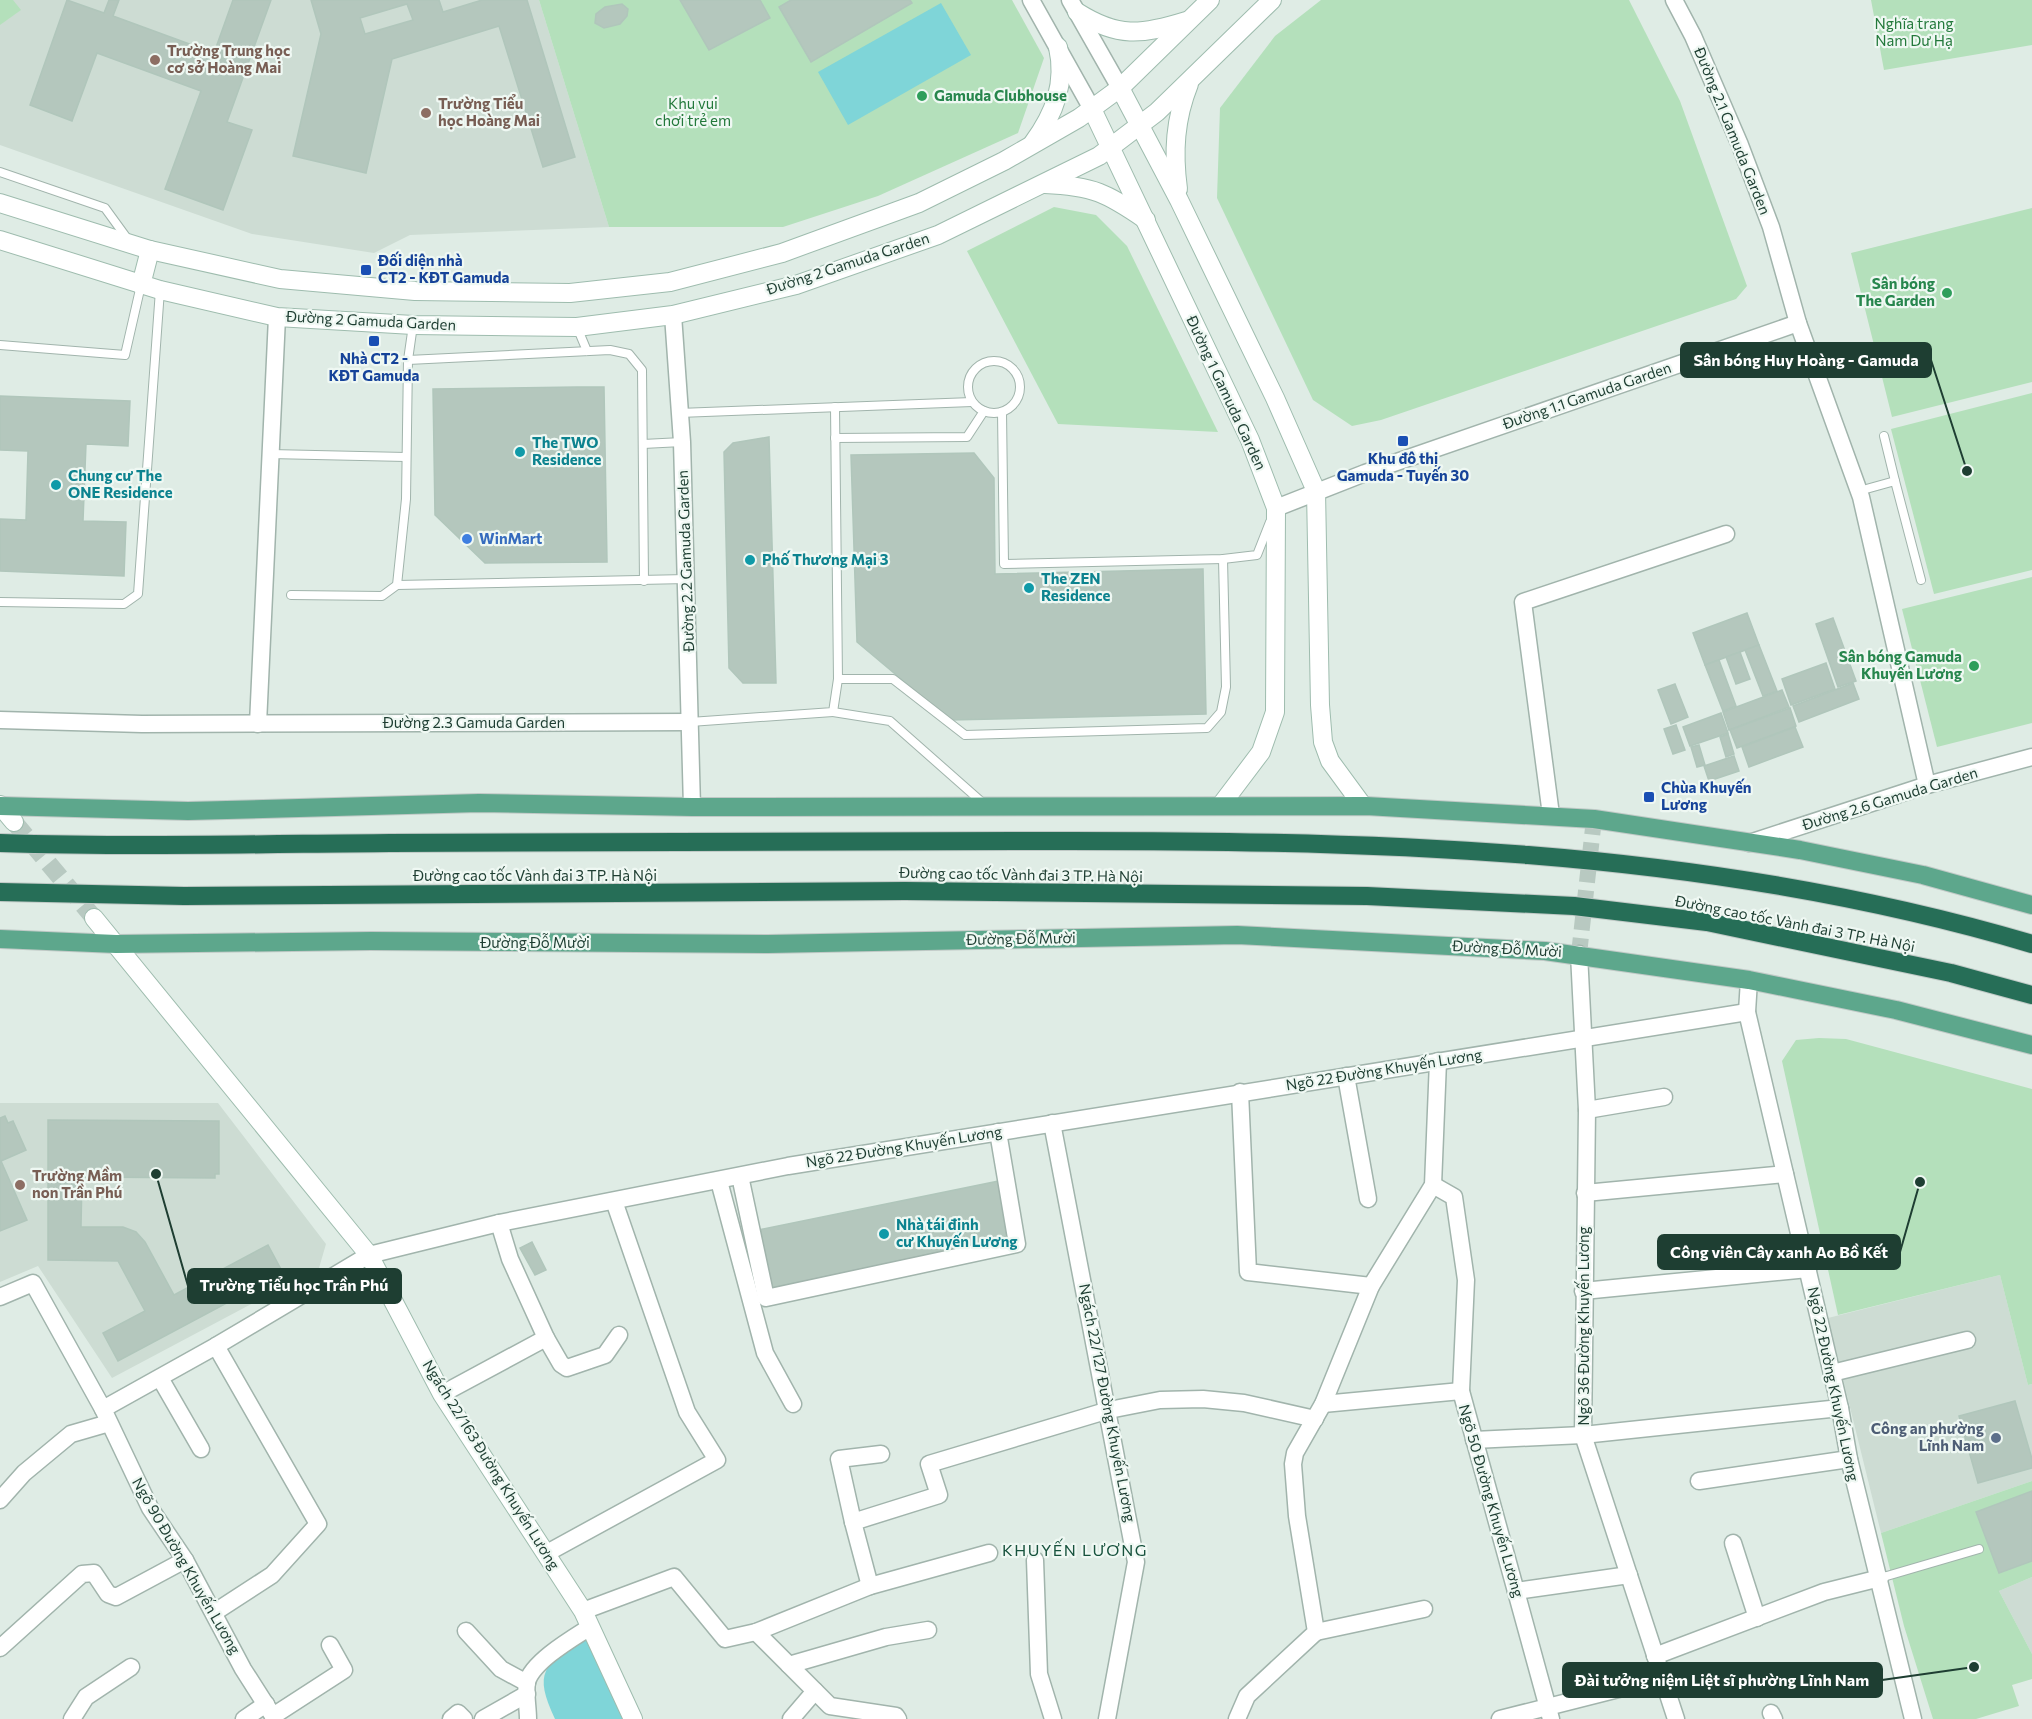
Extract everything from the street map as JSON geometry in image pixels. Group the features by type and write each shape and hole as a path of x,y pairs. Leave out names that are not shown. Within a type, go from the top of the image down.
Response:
{"highway":[{"path":"0,843 1150,840 1364,844 1581,858 1713,873 1965,924 2032,944"},
{"name":"Đường cao tốc Vành đai 3 TP. Hà Nội","path":"0,892 196,896 906,891 1368,896 1574,906 1707,922 1951,973 2032,996"}],"main road":[{"path":"0,806 188,811 479,803 692,807 1221,805 1363,806 1551,815 1749,843 1923,875 2032,905"},
{"name":"Đường Đỗ Mười","path":"0,939 116,944 371,941 768,944 1237,935 1580,954 1749,980 1896,1010 2032,1045"}],"street":[{"name":"Đường 1 Gamuda Garden","path":"1031,0 1112,147 1250,440 1276,508 1275,712 1261,752 1221,805"},
{"name":"Đường 2 Gamuda Garden","path":"0,203 142,248 280,279 415,291 570,293 670,282 782,254 919,203 1030,148 1092,109 1120,88 1210,0"},
{"name":"Đường 2 Gamuda Garden","path":"0,240 141,285 277,317 413,325 577,327 673,315 807,281 938,235 1043,184 1112,147 1141,125 1192,80 1272,0"},
{"name":"Đường 2.1 Gamuda Garden","path":"1674,0 1693,36 1740,145 1770,226 1798,323 1859,491 1927,785"},
{"path":"1073,6 1096,24 1130,33 1149,32 1188,21"},
{"path":"1073,6 1141,125 1179,200 1275,398 1316,491 1320,705 1323,742 1330,761 1363,806"},
{"path":"1030,148 1044,129 1057,97 1062,66 1058,47"},
{"path":"1179,200 1175,153 1177,117 1192,80"},
{"path":"1043,184 1078,185 1096,189 1147,221"},
{"path":"141,285 142,248"},
{"path":"670,282 673,315"},
{"name":"Đường 2.2 Gamuda Garden","path":"673,315 682,442 692,807"},
{"path":"258,724 277,317"},
{"name":"Đường 1.1 Gamuda Garden","path":"1276,508 1316,491 1798,323"},
{"path":"1551,815 1522,602 1726,534"},
{"name":"Đường 2.3 Gamuda Garden","path":"0,720 258,724 690,722"},
{"name":"Đường 2.6 Gamuda Garden","path":"1749,843 1927,785 2032,757"},
{"path":"0,806 14,822"},
{"name":"Ngách 22/163 Đường Khuyến Lương","path":"94,918 369,1255 442,1394 548,1553 587,1619 633,1719"},
{"name":"Ngõ 36 Đường Khuyến Lương","path":"1580,954 1587,1110 1583,1435 1676,1719"},
{"name":"Ngõ 22 Đường Khuyến Lương","path":"1749,980 1748,1012 1832,1372 1849,1459 1913,1719"},
{"name":"Ngõ 22 Đường Khuyến Lương","path":"3,1489 71,1434 106,1416 160,1377 369,1255 499,1223 788,1166 1748,1012"},
{"path":"1316,1632 1297,1516 1293,1464 1295,1453 1323,1404 1371,1286 1433,1185 1438,1061"},
{"path":"1347,1076 1368,1199"},
{"path":"1240,1092 1248,1272 1371,1286"},
{"path":"1587,1110 1664,1097"},
{"name":"Ngách 22/127 Đường Khuyến Lương","path":"1052,1123 1109,1410 1136,1562 1107,1719"},
{"path":"740,1176 766,1298 1017,1244 998,1132"},
{"path":"1585,1193 1785,1174"},
{"path":"719,1181 765,1353 793,1404"},
{"name":"Ngõ 50 Đường Khuyến Lương","path":"1433,1185 1454,1197 1466,1280 1461,1391 1550,1712"},
{"path":"548,1553 717,1461 687,1412 614,1201"},
{"path":"499,1223 510,1259 546,1338 561,1364 567,1368 605,1355 619,1335"},
{"path":"1583,1291 1808,1269"},
{"name":"Ngõ 90 Đường Khuyến Lương","path":"0,1297 33,1283 106,1416 150,1508 185,1560 215,1612 243,1669 271,1713"},
{"path":"442,1394 546,1338"},
{"path":"1832,1372 1967,1340"},
{"path":"215,1612 272,1575 318,1524 216,1346"},
{"path":"160,1377 201,1449"},
{"path":"1323,1404 1461,1391"},
{"path":"853,1522 939,1495 929,1464 1109,1410 1160,1400 1203,1399 1244,1403 1315,1419"},
{"path":"1474,1440 1583,1435 1840,1408"},
{"path":"870,1586 839,1459 881,1454"},
{"path":"1699,1481 1849,1459"},
{"path":"1733,1543 1757,1618"},
{"path":"483,1719 527,1688 543,1661 587,1619 674,1577 725,1639 756,1632 870,1586 989,1553"},
{"path":"0,1648 88,1571 94,1573 108,1594 116,1597 185,1560"},
{"path":"1035,1560 1039,1674 1053,1719"},
{"path":"1516,1591 1629,1575"},
{"path":"1655,1656 1824,1592 1880,1578"},
{"path":"1237,1719 1247,1696 1316,1632 1424,1609"},
{"path":"789,1665 886,1637 928,1630"},
{"path":"466,1631 501,1669 527,1688"},
{"path":"756,1632 830,1706 896,1716 898,1719"},
{"path":"244,1719 271,1713 344,1670 330,1645"},
{"path":"72,1719 86,1697 131,1667"},
{"path":"1500,1719 1550,1712 1662,1678"},
{"path":"527,1688 528,1719"},
{"path":"791,1719 815,1691"},
{"path":"451,1719 458,1713 464,1719"}],"lane":[{"path":"0,172 105,208 142,248"},
{"path":"0,345 125,356 141,285"},
{"path":"0,602 124,604 138,594 160,290"},
{"path":"397,585 406,499 408,360 413,325"},
{"path":"577,327 587,351"},
{"path":"408,360 610,350 629,354 642,370 644,580"},
{"path":"679,413 972,402 984,411 1002,412 1017,399 1020,389 1014,370 1006,363 987,361 978,365 967,382 972,402"},
{"path":"833,712 838,679 835,407"},
{"path":"836,438 967,437 984,411"},
{"path":"1002,412 1004,564 1223,559 1257,555 1276,508"},
{"path":"1884,436 1921,580"},
{"path":"643,444 682,442"},
{"path":"270,454 406,458"},
{"path":"1859,491 1895,481"},
{"path":"838,679 893,679 965,735 1207,728 1221,712 1226,687 1223,559"},
{"path":"291,595 382,596 397,585 687,579"},
{"path":"690,722 833,712 890,720 986,806"},
{"path":"1880,1578 1979,1549"}],"shaded area":[{"path":"0,0 539,0 609,227 410,235 374,253 252,234 0,145"},
{"path":"0,1103 218,1103 326,1244 319,1268 112,1378 38,1266 0,1282"},
{"path":"2000,1275 2028,1385 2032,1384 2032,1481 1881,1533 1828,1318"},
{"path":"2032,1577 2032,1654 1999,1591"}],"green space":[{"path":"0,0 13,0 21,10 0,25"},
{"name":"Khu vui chơi trẻ em","path":"539,0 1012,0 1044,58 1018,133 878,196 783,227 609,227"},
{"path":"1321,0 1629,0 1680,101 1747,286 1736,299 1381,420 1352,426 1313,400 1217,198 1220,108 1275,36"},
{"name":"Nghĩa trang Nam Dư Hạ","path":"1871,0 2032,0 2032,45 1884,70"},
{"path":"1054,207 1096,215 1127,246 1218,432 1058,424 967,251"},
{"name":"Sân bóng The Garden","path":"2032,208 2032,382 1892,417 1851,253"},
{"path":"2032,393 2032,570 1934,594 1891,429"},
{"name":"Sân bóng Gamuda Khuyến Lương","path":"2032,577 2032,723 1937,747 1902,609"},
{"path":"1846,1039 2032,1089 2032,1384 2028,1385 2000,1275 1838,1315 1782,1061 1796,1040"},
{"path":"2032,1481 2032,1577 1999,1591 2032,1654 2032,1679 2012,1685 2019,1706 1976,1719 1933,1719 1904,1626 1881,1533"}],"water":[{"path":"941,3 971,55 848,125 818,72"},
{"path":"585,1640 597,1647 629,1719 555,1719 544,1690 546,1671 551,1663"}],"building":[{"path":"67,0 104,13 109,0 119,0 113,16 214,53 233,0 271,0 227,122 252,130 223,210 165,189 201,91 97,53 72,121 30,105"},
{"path":"311,0 439,0 443,12 482,0 527,0 575,157 543,167 499,26 392,59 366,173 293,156 321,34","holes":["407,4 413,20 365,34 360,18"]},
{"path":"680,0 760,0 770,18 709,50"},
{"path":"791,0 910,0 912,3 811,62 779,7"},
{"path":"622,4 628,9 627,16 620,24 604,28 595,23 596,14 605,7"},
{"name":"The TWO Residence","path":"604,387 607,562 485,563 435,515 433,389"},
{"name":"Chung cư The ONE Residence","path":"0,396 130,401 128,446 86,444 83,521 126,522 124,576 0,571 0,519 26,520 28,451 0,450"},
{"name":"Phố Thương Mại 3","path":"769,437 776,683 743,683 729,668 724,452 733,443"},
{"name":"The ZEN Residence","path":"974,453 994,478 995,574 1203,569 1206,714 950,720 857,642 851,455"},
{"path":"1747,613 1759,645 1705,665 1693,633"},
{"path":"1833,618 1856,681 1838,687 1816,624"},
{"path":"1759,645 1777,691 1763,696 1745,650"},
{"path":"1740,652 1750,679 1736,684 1726,657"},
{"path":"1719,660 1736,706 1723,711 1705,665"},
{"path":"1826,663 1835,689 1791,705 1782,679"},
{"path":"1853,683 1859,699 1799,722 1793,706"},
{"path":"1675,684 1688,717 1671,724 1658,690"},
{"path":"1782,690 1789,707 1729,730 1723,712"},
{"path":"1790,708 1796,726 1737,748 1730,730"},
{"path":"1721,713 1728,733 1690,746 1683,727"},
{"path":"1676,725 1685,750 1673,754 1664,729"},
{"path":"1795,727 1803,747 1749,767 1742,747"},
{"path":"1728,734 1734,754 1726,757 1720,737"},
{"path":"1699,745 1705,765 1697,767 1691,747"},
{"path":"1734,756 1739,771 1709,781 1704,766"},
{"path":"5,1116 8,1123 13,1121 26,1150 1,1161 27,1220 0,1231 0,1118"},
{"path":"48,1120 219,1121 219,1174 215,1174 215,1178 82,1177 81,1227 123,1227 136,1232 145,1242 174,1295 268,1245 283,1273 118,1361 103,1333 145,1311 118,1261 48,1260"},
{"name":"Nhà tái định cư Khuyến Lương","path":"999,1181 1011,1239 770,1288 758,1230"},
{"path":"532,1242 546,1270 535,1275 520,1248"},
{"name":"Công an phường Lĩnh Nam","path":"2015,1401 2032,1459 2032,1468 1978,1483 1959,1416"},
{"path":"2032,1491 2032,1561 1999,1573 1976,1512"}],"tunnel":[{"path":"1579,954 1594,819"},
{"path":"14,822 94,918"}],"place":[{"name":"Trường Trung học cơ sở Hoàng Mai","path":"155,60"},
{"name":"Gamuda Clubhouse","path":"922,96"},
{"name":"Trường Tiểu học Hoàng Mai","path":"426,113"},
{"name":"Đối diện nhà CT2 - KĐT Gamuda","path":"366,270"},
{"name":"Sân bóng The Garden","path":"1947,293"},
{"name":"Nhà CT2 - KĐT Gamuda","path":"374,341"},
{"name":"Khu đô thị Gamuda - Tuyến 30","path":"1403,441"},
{"name":"The TWO Residence","path":"520,452"},
{"name":"Sân bóng Huy Hoàng - Gamuda","path":"1967,471"},
{"name":"Chung cư The ONE Residence","path":"56,485"},
{"name":"WinMart","path":"467,539"},
{"name":"Phố Thương Mại 3","path":"750,560"},
{"name":"The ZEN Residence","path":"1029,588"},
{"name":"Sân bóng Gamuda Khuyến Lương","path":"1974,666"},
{"name":"Chùa Khuyến Lương","path":"1649,797"},
{"name":"Trường Tiểu học Trần Phú","path":"156,1174"},
{"name":"Công viên Cây xanh Ao Bồ Kết","path":"1920,1182"},
{"name":"Trường Mầm non Trần Phú","path":"20,1185"},
{"name":"Nhà tái định cư Khuyến Lương","path":"884,1234"},
{"name":"Công an phường Lĩnh Nam","path":"1996,1438"},
{"name":"Đài tưởng niệm Liệt sĩ phường Lĩnh Nam","path":"1974,1667"}],"district":[{"name":"KHUYẾN LƯƠNG","path":"1075,1550"}]}
